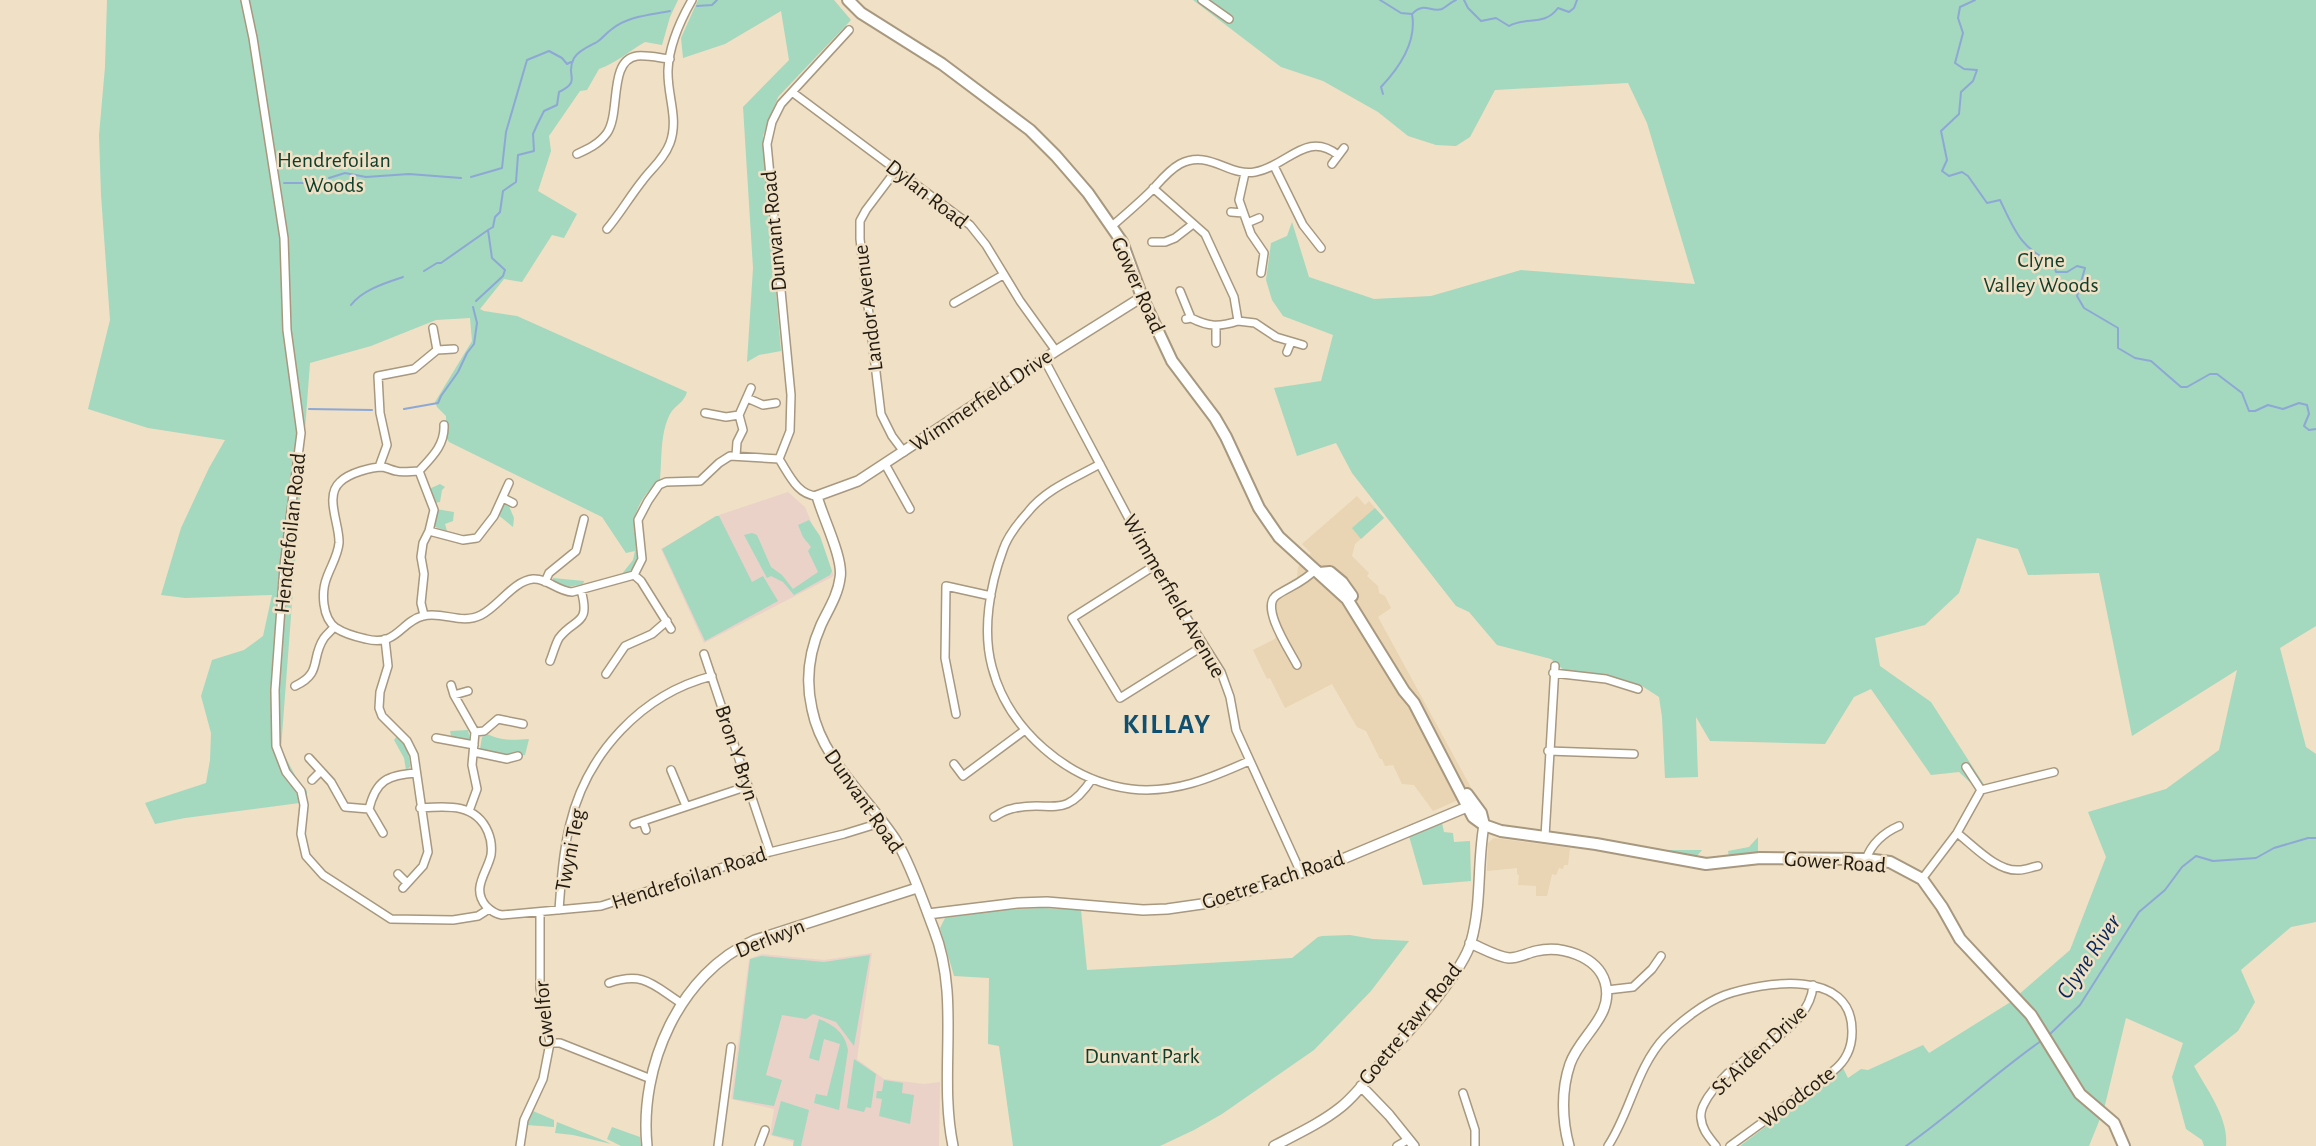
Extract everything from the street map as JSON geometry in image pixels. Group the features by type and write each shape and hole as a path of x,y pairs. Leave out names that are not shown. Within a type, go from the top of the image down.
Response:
{"main road":[{"name":"Gower Road","path":"848,0 861,13 942,64 1030,130 1073,175 1112,226 1127,254 1142,297 1172,361 1202,399 1226,437 1259,508 1279,537 1318,571 1330,572 1342,582 1359,604 1409,690 1473,817 1484,825 1501,831 1706,864 1760,858 1866,859 1890,862 1922,879 1942,907 1960,939 2031,1015 2050,1042 2066,1074 2080,1094 2114,1124 2124,1146"},
{"name":"Gower Road","path":"1441,753 1480,813 1484,825"}],"street":[{"name":"Hendrefoilan Road","path":"245,0 284,238 287,330 301,433 284,566 274,690 276,746 286,772 301,791 304,805 301,834 306,856 323,874 392,919 453,920 478,916 491,911 502,915 601,906 770,852 883,822"},
{"path":"607,229 643,180 658,165 670,144 674,127 674,109 669,83 670,59 681,18 692,0"},
{"path":"1202,0 1229,19"},
{"name":"Dunvant Road","path":"779,459 790,432 791,395 766,144 772,122 782,104 849,30"},
{"path":"576,154 594,146 612,124 619,72 623,64 636,56 670,59"},
{"name":"Dylan Road","path":"792,92 970,225 986,245 1003,275 1056,351"},
{"path":"1112,226 1167,173 1181,163 1212,160 1245,173 1274,166 1305,148 1317,145 1328,148 1338,155"},
{"path":"1332,164 1344,148"},
{"path":"1274,166 1303,225 1321,248"},
{"name":"Landor Avenue","path":"897,170 860,221 860,239 881,414 892,436 904,452"},
{"path":"1245,173 1239,200 1247,223 1264,253 1261,273"},
{"path":"1154,188 1205,234 1234,297 1238,321"},
{"path":"1231,212 1243,213"},
{"path":"1247,223 1259,218"},
{"path":"1152,242 1165,242 1175,238 1193,224"},
{"path":"954,303 1003,275"},
{"path":"1180,291 1189,318 1207,326 1238,321 1256,323 1276,337 1303,345"},
{"name":"Wimmerfield Drive","path":"816,496 858,481 885,465 1056,351 1142,297"},
{"path":"1216,326 1216,343"},
{"path":"433,327 437,350"},
{"path":"1287,352 1291,342"},
{"path":"380,467 387,445 380,413 378,376 414,369 437,350 454,349"},
{"name":"Wimmerfield Avenue","path":"1044,359 1154,566 1221,672 1230,697 1236,729 1301,873"},
{"path":"736,456 737,442 743,430 739,415 751,388"},
{"path":"747,398 763,405 776,403"},
{"path":"705,412 726,417 739,415"},
{"path":"446,429 434,455 418,471 394,471 380,467 351,475 334,488 333,499 339,535 338,547 322,595 327,615 334,627 366,639 385,639 395,636 418,617 424,615 456,619 473,618 491,609 524,581 532,579 545,582 564,592 581,590 634,575 642,559 638,520 659,485 673,481 700,481 725,458 736,456 779,459 797,487 807,494 816,496"},
{"path":"1100,464 1049,492 1028,511 1003,548 991,596 988,644 992,668 1004,696 1025,730 1061,763 1092,779 1131,789 1175,789 1211,778 1249,761"},
{"path":"885,465 910,509"},
{"path":"418,471 434,510 429,531 423,543 421,557 424,574 421,603 424,615"},
{"path":"429,531 463,540 477,538 494,516 509,483"},
{"name":"Dunvant Road","path":"816,496 841,570 837,590 816,636 809,662 811,707 819,736 898,844 941,948 948,989 947,1100 953,1146"},
{"path":"503,498 513,503"},
{"path":"545,582 549,573 576,551 584,519"},
{"path":"1154,566 1072,618 1119,698 1203,646"},
{"path":"1297,665 1271,614 1271,602 1275,596 1318,571"},
{"path":"634,575 641,581 671,629"},
{"path":"956,714 945,658 945,586 991,596"},
{"path":"550,661 561,636 578,623 583,614 585,603 581,590"},
{"path":"606,674 625,646 652,634 667,621"},
{"path":"295,686 305,682 313,673 324,638 334,627"},
{"path":"385,639 388,666 380,692 379,708 387,723 407,741 414,755 428,852 423,867 405,885 398,874"},
{"name":"Bron Y Bryn","path":"704,654 770,852"},
{"path":"1545,837 1554,670 1606,679 1638,689"},
{"name":"Twyni Teg","path":"559,910 562,870 570,823 587,779 600,756 620,729 655,701 692,681 712,676"},
{"path":"305,682 309,691"},
{"path":"451,685 454,695 475,732 472,765 477,789 469,810"},
{"path":"454,695 468,691"},
{"path":"475,732 484,731 498,719 523,724"},
{"path":"954,764 963,776 1025,730"},
{"path":"436,738 507,759 518,756"},
{"path":"1548,751 1634,754"},
{"path":"309,758 331,782 345,807 369,809"},
{"path":"1966,767 1981,790"},
{"path":"671,770 686,806"},
{"path":"312,780 321,771"},
{"path":"1922,879 1957,832 1981,790 2054,772"},
{"path":"383,833 369,809 373,792 384,780 400,774 416,773"},
{"path":"994,817 1012,808 1059,807 1082,794 1092,779"},
{"path":"634,824 748,786"},
{"path":"420,808 447,806 469,810 479,818 491,839 491,853 479,887 480,897 491,911"},
{"name":"Goetre Fach Road","path":"928,914 1018,903 1047,902 1121,909 1167,909 1216,902 1345,858 1467,807"},
{"path":"643,821 646,830"},
{"name":"Goetre Fawr Road","path":"1274,1146 1335,1112 1361,1086 1454,973 1470,943 1478,904 1484,825"},
{"path":"1866,859 1870,847 1891,829 1899,826"},
{"path":"1891,829 1896,836"},
{"path":"1957,832 1996,863 2006,868 2018,871 2039,866"},
{"name":"Derlwyn","path":"646,1146 645,1130 651,1078 658,1049 681,1004 724,957 738,947 917,888"},
{"name":"Gwelfor","path":"520,1146 524,1120 543,1079 550,1043 540,988 540,913"},
{"path":"1470,943 1507,958 1546,950 1579,955 1597,967 1605,980 1607,1002 1602,1014 1574,1055 1567,1074 1564,1122 1569,1146"},
{"path":"1607,990 1633,987 1652,969 1661,956"},
{"path":"609,983 625,978 642,978 681,1004"},
{"name":"Woodcote","path":"1608,1146 1652,1052 1666,1035 1682,1023 1724,996 1757,986 1776,983 1814,985 1836,996 1850,1017 1852,1041 1845,1059 1833,1071 1730,1146"},
{"name":"St Aiden Drive","path":"1716,1146 1702,1125 1701,1111 1713,1090 1731,1070 1767,1045 1799,1017 1808,1006 1814,985"},
{"path":"550,1043 560,1043 651,1078"},
{"path":"717,1146 731,1047"},
{"path":"1361,1086 1411,1142 1397,1146"},
{"path":"1463,1093 1475,1130 1474,1146"},
{"path":"759,1146 765,1130"}],"shaded area":[{"path":"788,492 805,507 834,576 704,643 661,549 719,515"},
{"path":"1357,496 1365,505 1369,501 1384,518 1355,544 1352,556 1369,573 1367,576 1378,586 1379,593 1385,596 1391,608 1378,617 1474,793 1433,811 1414,785 1402,784 1393,765 1385,766 1366,731 1357,727 1332,684 1285,708 1253,650 1275,639 1277,634 1266,611 1266,604 1272,592 1297,578 1298,567 1311,553 1302,544"},
{"path":"1494,838 1570,848 1568,865 1564,865 1563,869 1559,868 1556,875 1552,874 1547,896 1536,896 1536,886 1518,885 1517,868 1487,871 1488,843"},
{"path":"872,953 857,1059 884,1079 924,1084 940,1082 939,1146 793,1146 793,1142 770,1135 774,1109 731,1099 749,959 762,954 824,960"}],"green space":[{"name":"Hendrefoilan Woods","path":"107,0 678,0 670,17 662,45 645,42 599,69 587,90 580,91 549,136 551,151 538,191 577,214 564,238 552,235 522,282 504,279 480,309 517,316 687,392 667,421 663,438 660,480 644,497 636,513 634,527 638,558 636,565 631,571 621,575 633,560 635,551 626,553 602,517 449,442 446,437 446,416 435,402 472,341 470,318 436,320 371,346 310,363 281,749 296,777 307,791 307,802 155,824 145,803 206,783 211,733 201,696 212,660 244,650 263,636 272,595 185,598 161,595 181,528 225,440 148,428 88,409 110,320 99,135 105,67"},
{"path":"698,0 834,0 851,20 778,97 763,136 781,351 759,355 747,362 753,268 743,107 789,60 781,11 725,44 683,58 681,38"},
{"name":"Clyne Valley Woods","path":"1193,0 2316,0 2316,626 2280,648 2306,747 2316,754 2316,922 2291,927 2241,970 2255,1002 2238,1031 2194,1066 2221,1115 2226,1146 2204,1146 2202,1140 2186,1129 2172,1077 2183,1043 2126,1018 2104,1109 2089,1146 1740,1146 1843,1068 1848,1078 1861,1069 1868,1070 1923,1045 1929,1053 2009,1003 2070,950 2106,857 2088,812 2166,789 2219,750 2237,670 2132,736 2099,573 2028,575 2018,549 1977,538 1959,593 1925,625 1875,638 1880,666 1931,702 1985,786 1975,787 1959,772 1931,775 1871,689 1854,697 1825,744 1710,741 1696,717 1698,777 1665,778 1659,697 1642,686 1564,670 1551,659 1497,645 1469,612 1456,606 1352,473 1336,443 1297,456 1274,388 1321,381 1333,335 1283,316 1272,300 1266,280 1271,243 1287,236 1292,222 1309,277 1374,299 1431,296 1521,270 1695,284 1647,123 1628,83 1495,90 1470,137 1456,146 1436,145 1408,136 1378,112 1323,81 1281,67"},
{"path":"440,484 445,487 442,490 440,502 434,503 429,489"},
{"path":"504,504 509,506 514,518 513,527 497,514"},
{"path":"1375,508 1384,518 1361,539 1352,528"},
{"path":"436,509 454,512 453,521 445,524 447,531 435,527"},
{"path":"719,516 752,582 763,576 778,601 705,641 662,549"},
{"path":"809,520 820,536 832,571 830,575 794,595 783,582 771,576 767,578 744,535 752,533 757,535 771,567 782,575 793,589 818,572 808,551 811,547 803,537 798,525"},
{"path":"553,578 584,581 583,584 568,587 553,581"},
{"path":"468,730 470,741 452,740 450,731"},
{"path":"487,734 503,739 529,739 525,755 508,756 480,749 482,737"},
{"path":"397,736 408,754 410,767 406,770 404,758 394,740"},
{"path":"1442,823 1444,832 1453,833 1454,842 1470,841 1471,881 1423,885 1409,836"},
{"path":"1758,837 1758,853 1729,857 1728,851 1749,847"},
{"path":"1666,850 1702,850 1696,857 1679,856"},
{"name":"Dunvant Park","path":"1042,908 1081,910 1087,970 1292,958 1322,936 1350,935 1409,941 1371,991 1314,1050 1222,1114 1194,1130 1160,1146 1013,1146 999,1046 988,1044 989,978 954,976 940,928 945,918 1002,910"},
{"path":"870,955 854,1046 836,1022 813,1014 806,1019 782,1015 766,1075 782,1080 774,1106 733,1099 750,959 761,956 824,962"},
{"path":"819,1019 838,1030 847,1044 839,1110 814,1103 816,1094 827,1096 840,1044 824,1039 819,1061 809,1058"},
{"path":"854,1059 876,1074 871,1108 866,1107 864,1112 847,1108"},
{"path":"884,1080 903,1083 902,1093 914,1095 910,1124 879,1116 882,1099 876,1098 877,1091 882,1091"},
{"path":"781,1101 809,1110 801,1146 793,1146 794,1140 772,1135"},
{"path":"533,1111 554,1120 554,1127 527,1125"},
{"path":"557,1122 605,1141 611,1144 555,1133"},
{"path":"612,1127 640,1137 641,1146 621,1146 607,1139"}],"waterway":[{"path":"697,6 712,5 717,0"},
{"path":"1380,0 1401,13 1412,14 1420,8 1442,9 1456,0"},
{"path":"1464,0 1468,8 1481,21 1496,18 1509,26 1547,17 1558,8 1569,12 1574,8 1577,0"},
{"name":"Clyne River","path":"1975,0 1960,7 1958,18 1963,33 1955,63 1964,69 1977,70 1973,81 1961,92 1959,114 1941,131 1947,160 1942,171 1949,176 1962,172 1968,176 1987,203 2000,200 2026,245 2053,262 2056,272 2067,272 2077,266 2085,268 2077,296 2084,308 2118,328 2118,348 2135,358 2151,361 2181,387 2187,387 2210,374 2217,374 2242,393 2249,411 2255,411 2268,405 2283,409 2299,403 2307,405 2309,414 2304,426 2309,430 2316,429"},
{"path":"476,301 503,276 505,270 492,258 488,230 493,227 495,217 500,212 503,191 516,182 518,155 534,151 533,134 544,111 557,105 559,92 572,81 571,64 576,55 625,21 670,11"},
{"path":"1383,94 1381,87 1400,63 1409,44 1412,34 1412,14"},
{"path":"471,177 502,168 506,132 527,60 549,51 562,58 567,64 571,62"},
{"path":"329,178 345,173 366,177 409,174 461,178"},
{"path":"284,183 313,181"},
{"path":"424,271 441,263 488,230"},
{"path":"351,305 368,291 403,277"},
{"path":"404,409 438,403 474,344 477,323 473,307"},
{"path":"309,409 372,410"},
{"name":"Clyne River","path":"2048,1036 2080,1005 2139,912 2165,890 2182,867 2196,856 2213,861 2256,858 2274,848 2308,838 2316,838"},
{"name":"Clyne River","path":"1906,1146 2041,1041"}],"district":[{"name":"KILLAY","path":"1167,725"}]}
